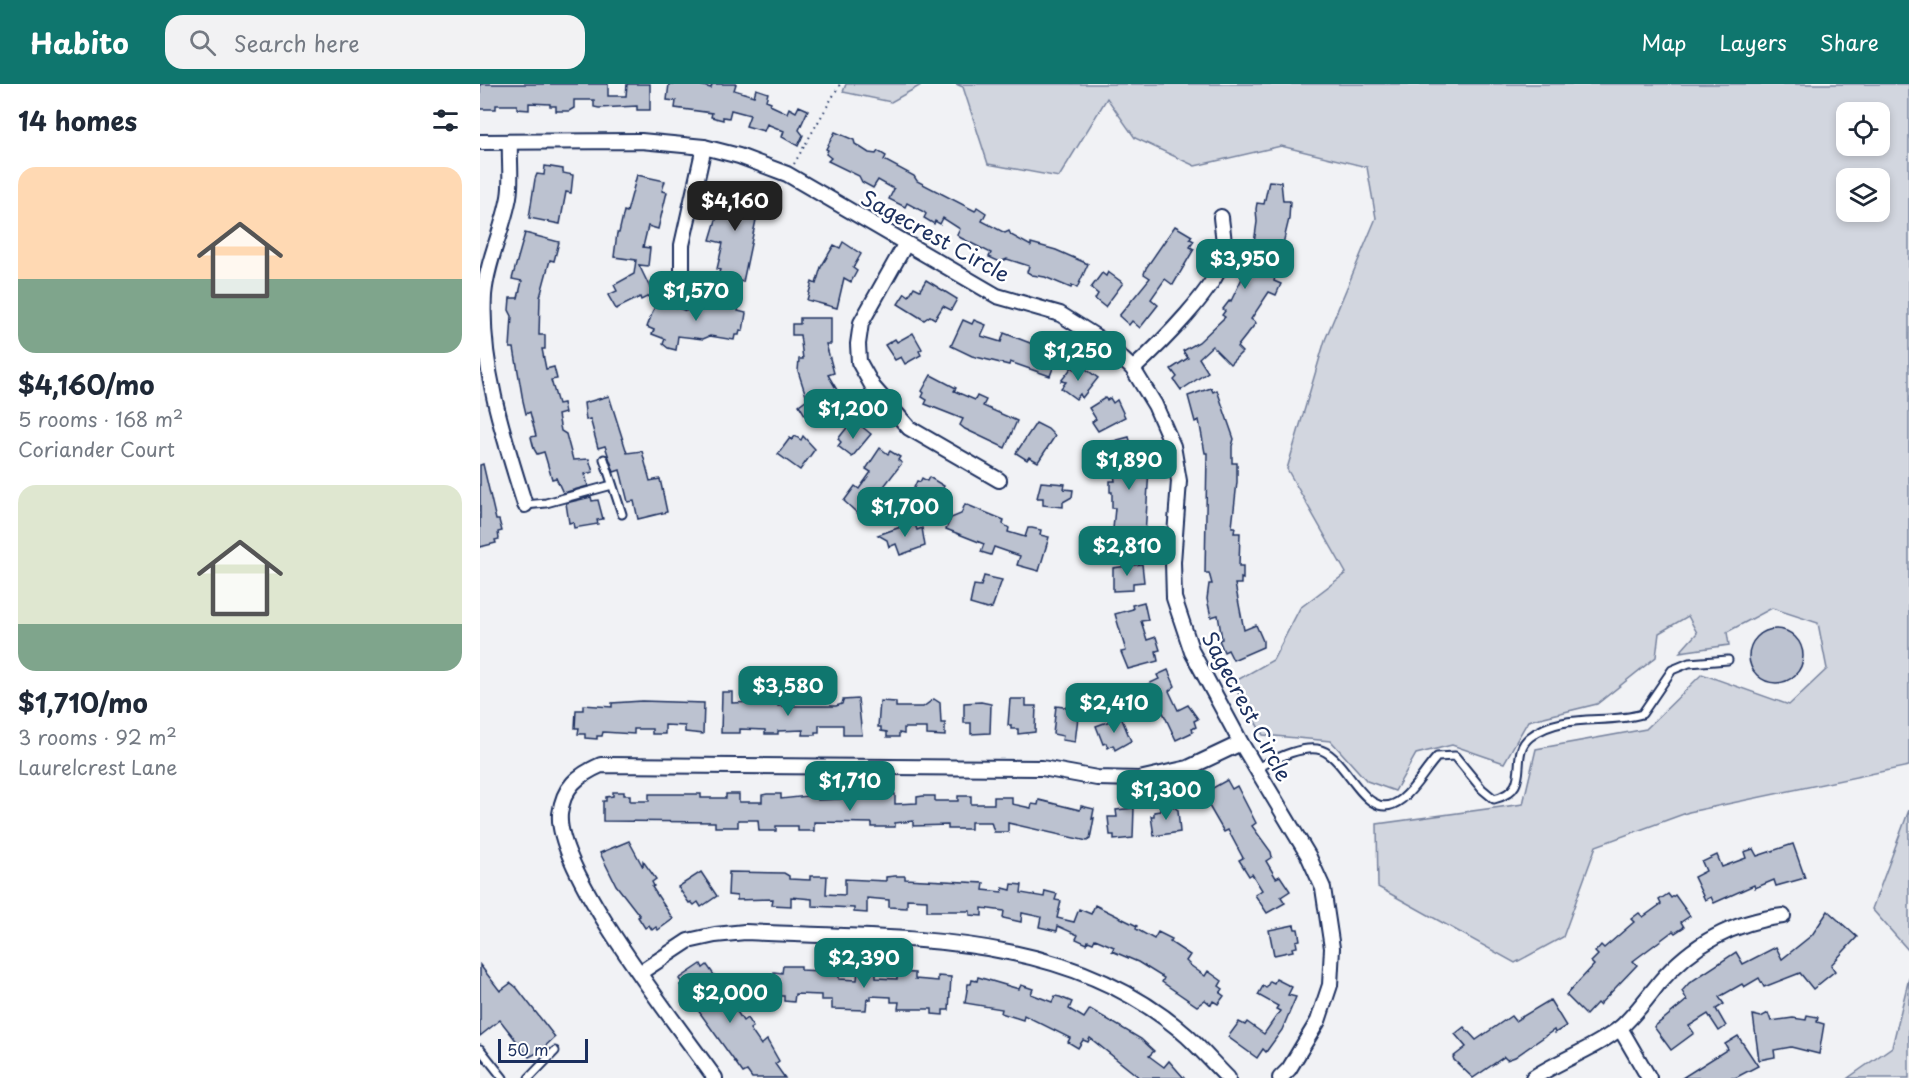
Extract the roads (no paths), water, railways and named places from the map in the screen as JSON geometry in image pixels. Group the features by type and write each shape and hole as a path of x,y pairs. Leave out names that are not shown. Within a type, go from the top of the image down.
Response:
{"street":[{"name":"Sagecrest Circle","path":"480,142 641,141 704,147 739,156 787,174 997,296 1060,314 1103,341 1133,369 1155,405 1173,446 1179,481 1173,562 1174,598 1192,652 1241,743 1308,855 1323,888 1332,948 1330,985 1318,1021 1289,1069 1280,1078"},
{"path":"510,142 509,197 493,249 484,295 484,346 500,426 525,505"},
{"path":"682,270 682,245 704,147"},
{"path":"1133,369 1162,343 1203,295 1224,256 1221,217"},
{"path":"906,243 861,323 858,344 859,362 873,387 909,428 999,480"},
{"path":"715,1078 589,896 571,860 560,817 566,791 573,780 601,765 632,764 1042,768 1097,778 1139,779 1188,768 1241,743"},
{"path":"1533,1078 1620,1028 1668,972 1713,936 1738,924 1783,916"},
{"path":"641,972 688,941 745,932 960,943 1005,950 1080,971 1132,999 1186,1035 1228,1078"},
{"path":"1620,1028 1649,1078"}],"lane":[{"path":"604,459 622,514"},
{"path":"525,505 546,503 612,485"},
{"path":"1256,768 1301,750 1324,751 1370,802 1386,806 1401,801 1437,757 1455,756 1482,789 1494,799 1507,796 1517,786 1523,745 1530,737 1548,728 1588,719 1642,714 1672,670 1689,663 1728,660"},
{"path":"480,1049 503,1078"},
{"path":"529,1078 555,1051"}]}
